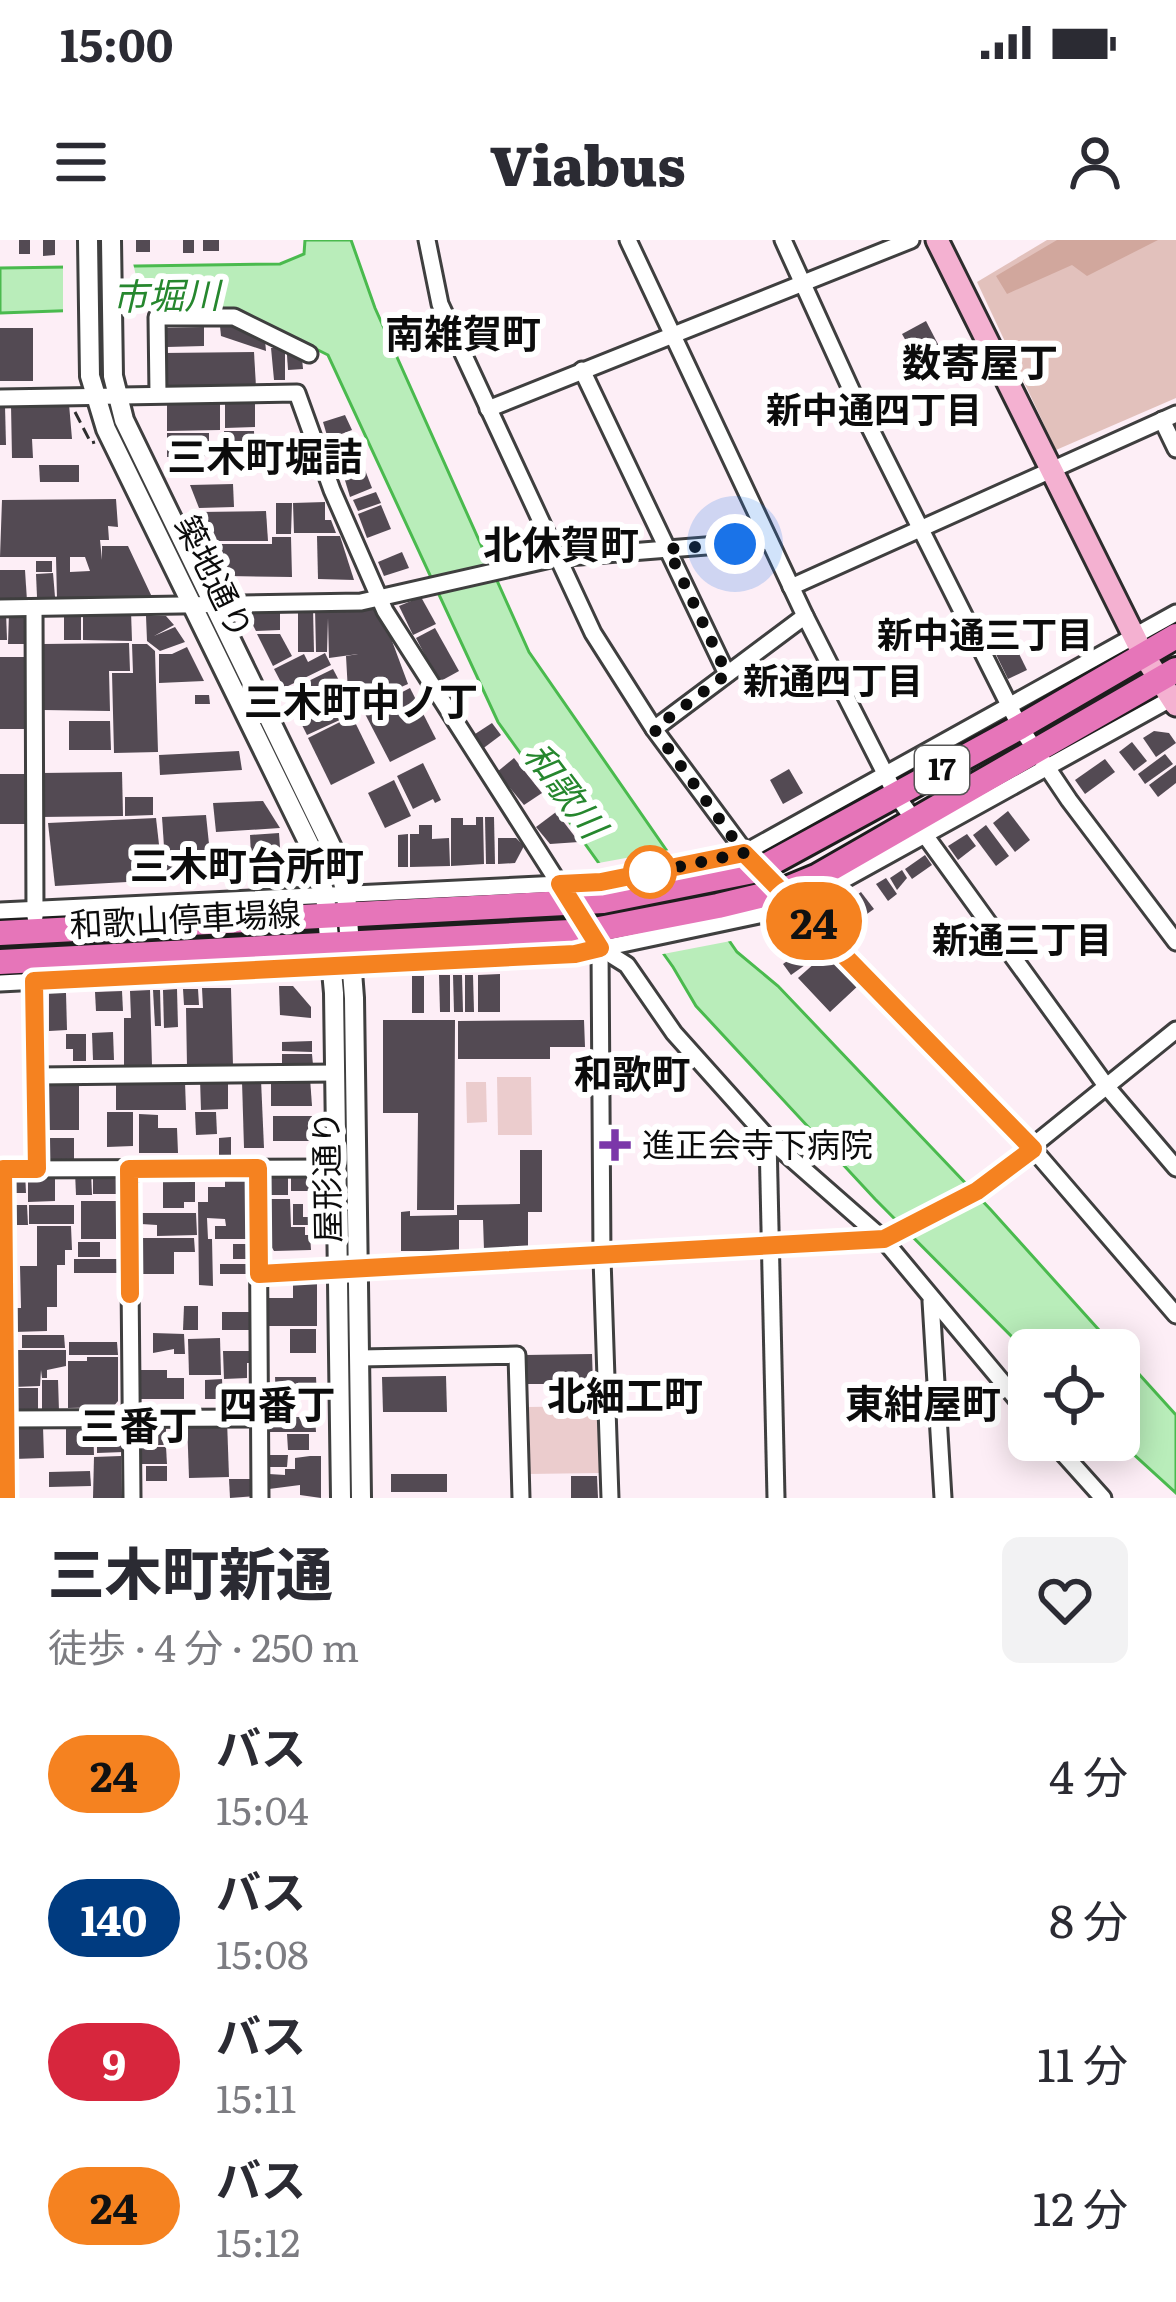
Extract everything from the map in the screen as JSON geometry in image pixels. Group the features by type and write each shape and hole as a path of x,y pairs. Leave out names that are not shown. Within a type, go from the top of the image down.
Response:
{"main road":[{"path":"937,240 1138,645 1172,690"},
{"name":"和歌山停車場線","path":"0,933 35,920 607,891 751,862 1138,645 1176,636"},
{"name":"和歌山停車場線","path":"0,962 34,971 594,940 724,914 791,897 818,876 917,829 1172,690"}],"street":[{"path":"427,240 440,304 555,558 593,633 654,729 751,862 791,897 1033,1149 1176,1316"},
{"path":"628,240 791,587 891,785 917,829 1107,1087 1176,1168"},
{"path":"783,240 960,614 1015,716 1041,759 1176,942"},
{"path":"488,409 911,240"},
{"name":"築地通り","path":"88,241 90,376 95,396 106,429 204,605"},
{"name":"築地通り","path":"111,241 117,396 337,905 344,1001"},
{"path":"158,394 157,317 234,317 309,354"},
{"path":"582,370 727,674"},
{"path":"0,398 297,393 379,599 594,940 627,965 674,1033 768,1138 890,1237 931,1301 1008,1390"},
{"path":"791,587 1169,417 1176,449"},
{"path":"0,608 379,599 555,558 769,541"},
{"path":"0,911 35,920 34,608"},
{"path":"1138,645 1176,613"},
{"path":"654,729 805,616"},
{"path":"594,940 610,1498"},
{"path":"0,983 34,971 37,1169"},
{"name":"屋形通り","path":"344,1001 336,1073 337,1168 359,1358 361,1498"},
{"name":"屋形通り","path":"341,1498 349,1271 344,1001"},
{"path":"259,1274 602,1258 890,1237 977,1191 1176,1030"},
{"path":"36,1076 336,1073"},
{"path":"768,1138 776,1498"},
{"path":"258,1168 260,1498"},
{"path":"6,1498 2,1169 337,1168"},
{"path":"129,1169 132,1498"},
{"path":"931,1301 944,1498"},
{"path":"359,1358 517,1355 521,1498"},
{"path":"4,1419 260,1418"},
{"path":"1070,1461 1103,1498"}],"shaded area":[{"path":"1047,240 1176,240 1176,398 1056,450 977,282"},
{"path":"1057,240 1158,240 1087,276 1072,265 1007,294 996,276"},
{"path":"497,1077 531,1077 532,1135 498,1135"},
{"path":"466,1082 486,1082 487,1122 467,1123"},
{"path":"598,1406 599,1473 528,1474 527,1407"}],"water":[{"path":"305,240 351,240 375,308 529,652 737,952 778,986 1098,1329 1008,1329 1008,1333 875,1199 696,1006 498,722 328,355 238,310 0,313 0,268 280,264 304,254"},
{"path":"1140,1375 1176,1415 1176,1493 1140,1460"}],"pier":[{"path":"133,263 140,293 134,314 63,316 63,265"},
{"path":"675,849 736,940 658,955 593,864"}],"building":[{"path":"19,240 30,240 30,254 19,254"},
{"path":"43,240 55,240 55,255 43,256"},
{"path":"136,240 150,240 150,252 136,252"},
{"path":"183,240 194,240 194,253 183,253"},
{"path":"203,240 219,240 219,251 203,251"},
{"path":"926,321 940,348 916,359 902,334"},
{"path":"220,326 265,340 266,351 221,336"},
{"path":"204,327 204,346 167,347 166,328"},
{"path":"0,328 33,328 33,381 0,381"},
{"path":"271,348 285,348 285,380 274,380"},
{"path":"254,352 256,387 164,388 163,353"},
{"path":"287,355 302,358 303,369 288,370"},
{"path":"220,399 220,430 167,431 167,400"},
{"path":"225,399 255,399 255,427 225,428"},
{"path":"69,404 72,439 32,439 33,458 12,458 11,405"},
{"path":"0,406 5,406 6,445 0,445"},
{"path":"345,415 352,430 328,439 323,422"},
{"path":"224,431 254,431 255,453 225,453"},
{"path":"167,433 209,433 209,456 167,457"},
{"path":"356,449 363,467 342,475 336,455"},
{"path":"39,465 79,465 79,482 40,482"},
{"path":"365,470 372,488 350,497 344,477"},
{"path":"233,484 234,507 199,508 190,485"},
{"path":"376,492 381,503 358,511 353,500"},
{"path":"116,499 118,527 108,526 109,540 100,540 102,560 102,546 128,546 152,597 57,599 56,557 0,557 2,500","holes":["70,557 85,557 90,571 70,572"]},
{"path":"325,502 325,520 331,520 336,533 294,533 293,503"},
{"path":"276,503 292,503 291,534 276,534"},
{"path":"381,505 391,529 367,538 358,514"},
{"path":"266,511 268,541 211,541 200,512"},
{"path":"317,536 340,536 354,580 318,579"},
{"path":"272,537 291,537 292,577 228,576 215,544 272,544"},
{"path":"402,552 409,568 384,576 378,562"},
{"path":"36,561 52,561 52,572 36,572"},
{"path":"0,570 25,570 27,601 0,601"},
{"path":"53,573 55,597 37,597 36,574"},
{"path":"421,597 436,624 413,635 399,606"},
{"path":"356,607 373,607 385,622 408,684 392,691 348,692 346,656 358,654 329,658 328,618 327,652 316,652 315,608 356,611"},
{"path":"244,608 280,608 280,630 256,631"},
{"path":"298,608 313,608 314,652 298,652"},
{"path":"64,611 81,611 81,640 64,640"},
{"path":"83,611 131,611 132,641 83,640"},
{"path":"0,612 6,612 7,640 0,640"},
{"path":"9,612 27,617 27,644 8,644"},
{"path":"146,616 166,616 174,625 154,636 175,627 185,642 160,651 147,641"},
{"path":"435,628 459,671 439,682 416,638"},
{"path":"1009,633 1027,670 1008,679 990,642"},
{"path":"257,634 280,634 292,656 273,666"},
{"path":"129,643 130,671 109,671 110,711 43,710 43,644"},
{"path":"132,644 147,644 155,651 158,752 114,753 112,673 133,673"},
{"path":"187,647 204,681 159,683 159,654"},
{"path":"325,653 331,665 284,688 274,669 304,654 308,662"},
{"path":"0,657 25,657 26,729 0,729"},
{"path":"333,669 344,690 296,713 286,692"},
{"path":"410,688 436,739 390,762 364,712"},
{"path":"346,694 355,713 307,735 298,717"},
{"path":"195,695 209,695 210,704 195,704"},
{"path":"352,716 375,763 331,785 308,738"},
{"path":"69,721 110,721 111,750 69,750"},
{"path":"492,723 501,735 481,750 472,736"},
{"path":"1154,731 1169,733 1176,743 1156,757 1143,738"},
{"path":"1132,742 1147,761 1134,771 1119,752"},
{"path":"239,751 242,770 160,775 159,755"},
{"path":"1165,754 1173,764 1145,784 1138,774"},
{"path":"514,758 542,793 524,805 497,772"},
{"path":"1105,759 1115,772 1085,794 1075,780"},
{"path":"423,763 441,800 413,809 397,776"},
{"path":"1176,765 1176,783 1158,797 1149,785"},
{"path":"789,769 803,793 783,804 770,780"},
{"path":"122,772 123,816 40,817 41,773"},
{"path":"0,774 25,774 26,824 0,824"},
{"path":"394,780 411,816 385,828 368,793"},
{"path":"125,797 153,797 153,815 125,816"},
{"path":"263,801 280,828 216,832 213,803"},
{"path":"1008,811 1030,840 1015,852 993,823"},
{"path":"556,812 579,842 550,844 536,827"},
{"path":"206,815 212,873 166,876 162,817"},
{"path":"476,817 483,817 484,864 451,866 451,818 476,825"},
{"path":"485,817 494,817 495,864 486,864"},
{"path":"156,818 163,880 55,886 48,823"},
{"path":"419,825 432,825 432,839 449,838 450,866 410,867 410,834 419,834"},
{"path":"986,825 1009,856 996,866 973,835"},
{"path":"279,833 281,862 271,877 252,877 250,835"},
{"path":"408,834 408,867 398,867 398,835"},
{"path":"967,834 976,846 958,860 948,846"},
{"path":"498,838 516,838 524,846 515,863 498,864"},
{"path":"925,855 932,865 912,879 905,869"},
{"path":"902,870 907,878 897,890 890,878"},
{"path":"886,878 897,894 888,901 876,884"},
{"path":"861,892 874,909 860,919 847,902"},
{"path":"797,954 805,965 791,975 783,964"},
{"path":"825,954 831,961 835,957 860,984 830,1012 798,978"},
{"path":"500,974 500,1012 478,1012 478,975"},
{"path":"439,975 450,975 450,1012 440,1012"},
{"path":"453,975 462,975 463,1012 454,1012"},
{"path":"465,975 473,975 474,1012 465,1012"},
{"path":"412,976 424,976 424,1013 412,1013"},
{"path":"279,986 293,986 311,1007 311,1018 280,1015"},
{"path":"202,988 231,988 233,1066 187,1066 186,1008 203,1008"},
{"path":"177,989 178,1027 164,1028 163,990"},
{"path":"183,989 198,989 199,1005 184,1005"},
{"path":"150,990 152,1066 124,1067 124,1018 131,1018 130,991"},
{"path":"153,990 160,990 161,1026 155,1026"},
{"path":"122,991 123,1011 96,1011 95,992"},
{"path":"49,993 66,993 67,1030 49,1031"},
{"path":"383,1020 455,1020 454,1210 417,1210 418,1113 383,1113"},
{"path":"584,1020 585,1047 550,1047 550,1059 458,1059 458,1021"},
{"path":"113,1032 114,1060 93,1060 92,1033"},
{"path":"66,1034 86,1034 86,1061 73,1061 73,1049 66,1049"},
{"path":"312,1041 312,1052 282,1051 282,1042"},
{"path":"282,1054 312,1054 313,1065 282,1065"},
{"path":"271,1078 310,1078 312,1106 271,1106"},
{"path":"200,1079 228,1079 228,1109 201,1110"},
{"path":"261,1080 264,1148 244,1148 242,1081"},
{"path":"79,1082 79,1130 47,1130 47,1083"},
{"path":"116,1082 185,1082 186,1110 116,1110"},
{"path":"107,1112 133,1112 133,1146 107,1147"},
{"path":"195,1112 216,1112 217,1134 196,1135"},
{"path":"139,1114 158,1115 158,1128 177,1128 178,1153 139,1153"},
{"path":"273,1116 312,1116 313,1141 273,1141"},
{"path":"231,1137 231,1157 219,1157 219,1138"},
{"path":"43,1138 74,1138 74,1165 43,1165"},
{"path":"520,1150 542,1150 542,1212 528,1212 528,1250 484,1250 483,1220 459,1220 459,1251 401,1251 401,1212 457,1215 457,1205 520,1204"},
{"path":"12,1172 25,1172 26,1193 7,1193"},
{"path":"75,1172 91,1172 92,1195 76,1195"},
{"path":"93,1172 117,1173 123,1178 124,1194 93,1194"},
{"path":"179,1172 195,1172 195,1202 184,1202 184,1208 163,1208 163,1181 179,1181"},
{"path":"263,1172 288,1172 288,1195 263,1195"},
{"path":"28,1173 55,1173 55,1201 28,1202"},
{"path":"225,1176 252,1176 253,1225 248,1225 248,1239 215,1239 215,1226 226,1226 225,1219 207,1218 213,1286 199,1285 198,1202 208,1202 208,1187 225,1187"},
{"path":"291,1176 315,1176 315,1191 291,1191"},
{"path":"267,1199 290,1199 291,1227 305,1227 311,1250 274,1251 268,1241"},
{"path":"81,1201 124,1201 125,1239 81,1239"},
{"path":"293,1204 303,1204 303,1217 312,1217 312,1225 293,1225"},
{"path":"8,1205 27,1205 28,1225 8,1225"},
{"path":"29,1205 74,1205 74,1224 29,1224"},
{"path":"141,1213 196,1213 197,1235 157,1236 157,1225 141,1224"},
{"path":"37,1226 71,1226 72,1250 65,1250 65,1265 57,1265 57,1307 47,1307 47,1331 14,1332 13,1308 21,1308 20,1266 37,1266"},
{"path":"141,1238 194,1238 195,1252 174,1252 174,1274 138,1274"},
{"path":"78,1242 100,1242 100,1257 78,1257"},
{"path":"233,1244 252,1244 253,1259 233,1259"},
{"path":"74,1259 119,1259 119,1273 74,1273"},
{"path":"220,1264 251,1264 251,1274 220,1274"},
{"path":"293,1278 317,1278 317,1326 268,1326 267,1298 293,1298"},
{"path":"184,1306 198,1306 198,1330 183,1330"},
{"path":"222,1312 251,1312 252,1330 222,1330"},
{"path":"290,1329 316,1329 316,1353 290,1353"},
{"path":"153,1333 184,1334 185,1354 174,1354 174,1349 153,1353"},
{"path":"22,1335 64,1335 65,1348 22,1348"},
{"path":"220,1338 221,1375 189,1375 188,1339"},
{"path":"69,1342 117,1342 118,1355 69,1355"},
{"path":"14,1350 66,1350 66,1366 47,1370 47,1378 42,1378 41,1370 40,1386 13,1387"},
{"path":"223,1351 253,1351 247,1378 224,1379"},
{"path":"592,1354 593,1384 526,1384 525,1355"},
{"path":"87,1357 118,1357 118,1401 113,1407 68,1408 68,1361 87,1361"},
{"path":"139,1370 167,1370 167,1378 184,1378 184,1399 139,1399"},
{"path":"446,1376 447,1412 383,1412 382,1377"},
{"path":"275,1377 316,1377 317,1398 276,1398"},
{"path":"222,1379 223,1399 205,1399 205,1380"},
{"path":"42,1380 58,1380 59,1411 42,1411"},
{"path":"11,1388 38,1388 38,1410 11,1411"},
{"path":"269,1417 315,1417 316,1432 268,1432"},
{"path":"187,1420 227,1420 229,1477 189,1478"},
{"path":"149,1421 166,1421 166,1445 149,1445"},
{"path":"66,1426 93,1426 94,1455 66,1455"},
{"path":"97,1426 112,1426 123,1434 124,1452 97,1453"},
{"path":"15,1427 43,1427 44,1458 14,1459"},
{"path":"287,1434 309,1434 309,1450 288,1450"},
{"path":"138,1447 166,1447 167,1464 138,1464"},
{"path":"268,1455 288,1455 287,1467 268,1467"},
{"path":"121,1456 122,1498 93,1498 94,1457"},
{"path":"321,1456 321,1498 300,1495 300,1485 269,1489 269,1474 285,1475 285,1469 295,1469 295,1458"},
{"path":"146,1466 167,1466 167,1481 146,1481"},
{"path":"90,1471 91,1486 49,1487 49,1472"},
{"path":"391,1474 447,1474 447,1492 391,1492"},
{"path":"571,1476 597,1476 598,1498 571,1498"},
{"path":"229,1479 256,1479 256,1496 230,1498"}],"bus line":[{"name":"24","path":"6,1498 3,1169 37,1169 34,981 575,954 600,948 560,884 601,882 744,853 1033,1149 977,1191 884,1239 259,1274 258,1168 129,1169 130,1294"}],"place":[{"name":"進正会寺下病院","path":"615,1145"}],"district":[{"name":"南雑賀町","path":"463,334"},
{"name":"数寄屋丁","path":"980,363"},
{"name":"新中通四丁目","path":"874,410"},
{"name":"三木町堀詰","path":"265,457"},
{"name":"北休賀町","path":"561,545"},
{"name":"新中通三丁目","path":"985,635"},
{"name":"新通四丁目","path":"833,681"},
{"name":"三木町中ノ丁","path":"361,702"},
{"name":"三木町台所町","path":"247,866"},
{"name":"新通三丁目","path":"1022,940"},
{"name":"和歌町","path":"632,1074"},
{"name":"北細工町","path":"625,1396"},
{"name":"東紺屋町","path":"923,1404"},
{"name":"四番丁","path":"277,1405"},
{"name":"三番丁","path":"139,1426"}],"route":[{"path":"650,872 644,874 744,853 654,729 727,674 668,549 735,544"}],"water label":[{"name":"市堀川","path":"166,296"},
{"name":"和歌川","path":"565,790"}]}
